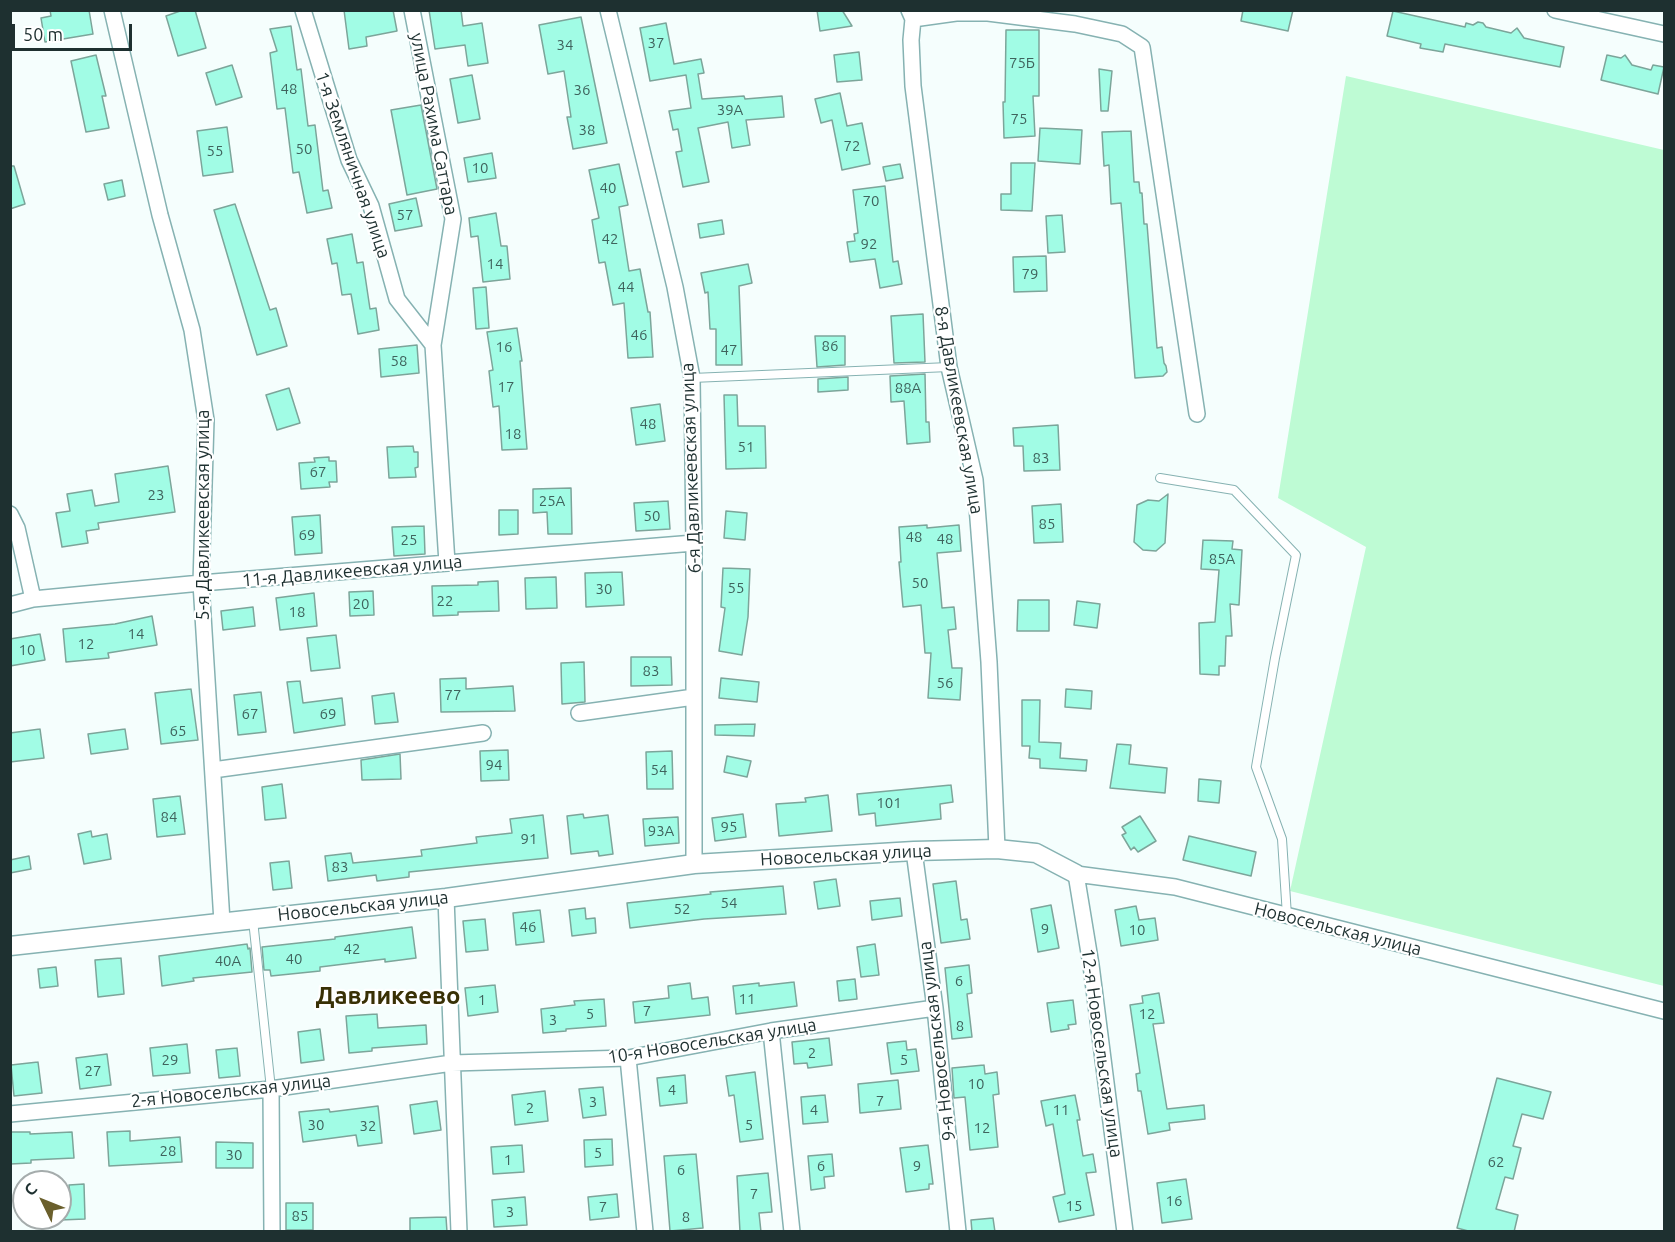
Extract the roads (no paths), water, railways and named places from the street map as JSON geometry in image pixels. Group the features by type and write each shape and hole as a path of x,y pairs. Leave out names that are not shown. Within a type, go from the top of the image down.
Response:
{"street":[{"name":"5-я Давликеевская улица","path":"112,10 160,215 192,330 206,420 201,583 222,921"},
{"name":"1-я Земляничная улица","path":"303,10 349,160 371,206 397,299 433,345"},
{"name":"улица Рахима Саттара","path":"412,10 453,219 433,345 447,564"},
{"name":"6-я Давликеевская улица","path":"608,10 675,287 692,378 694,864"},
{"path":"1555,10 1665,34"},
{"path":"1632,10 1633,27"},
{"path":"914,13 988,13 1075,24 1122,34 1142,47 1197,414"},
{"name":"8-я Давликеевская улица","path":"914,13 911,40 913,86 949,367 975,480 989,662 997,849"},
{"path":"10,514 17,528 33,598"},
{"name":"11-я Давликеевская улица","path":"10,605 33,598 694,543"},
{"path":"579,713 694,697"},
{"path":"213,770 483,733"},
{"name":"Новосельская улица","path":"10,946 446,898 694,864 914,851 997,849 1036,853 1076,874 1175,887 1665,1011"},
{"name":"9-я Новосельская улица","path":"914,851 935,1008 958,1232"},
{"name":"12-я Новосельская улица","path":"1076,874 1091,965 1125,1232"},
{"path":"446,898 459,1232"},
{"name":"10-я Новосельская улица","path":"452,1063 628,1058 771,1031 935,1008"},
{"path":"771,1031 792,1232"},
{"path":"628,1058 645,1232"},
{"name":"2-я Новосельская улица","path":"10,1114 271,1089 452,1063"},
{"path":"271,1089 272,1232"}],"lane":[{"path":"692,378 949,367"},
{"path":"1160,478 1234,490 1296,555 1256,767 1282,839 1287,916"},
{"path":"253,918 271,1089"}],"district":[{"name":"Давликеево","path":"388,996"}]}
